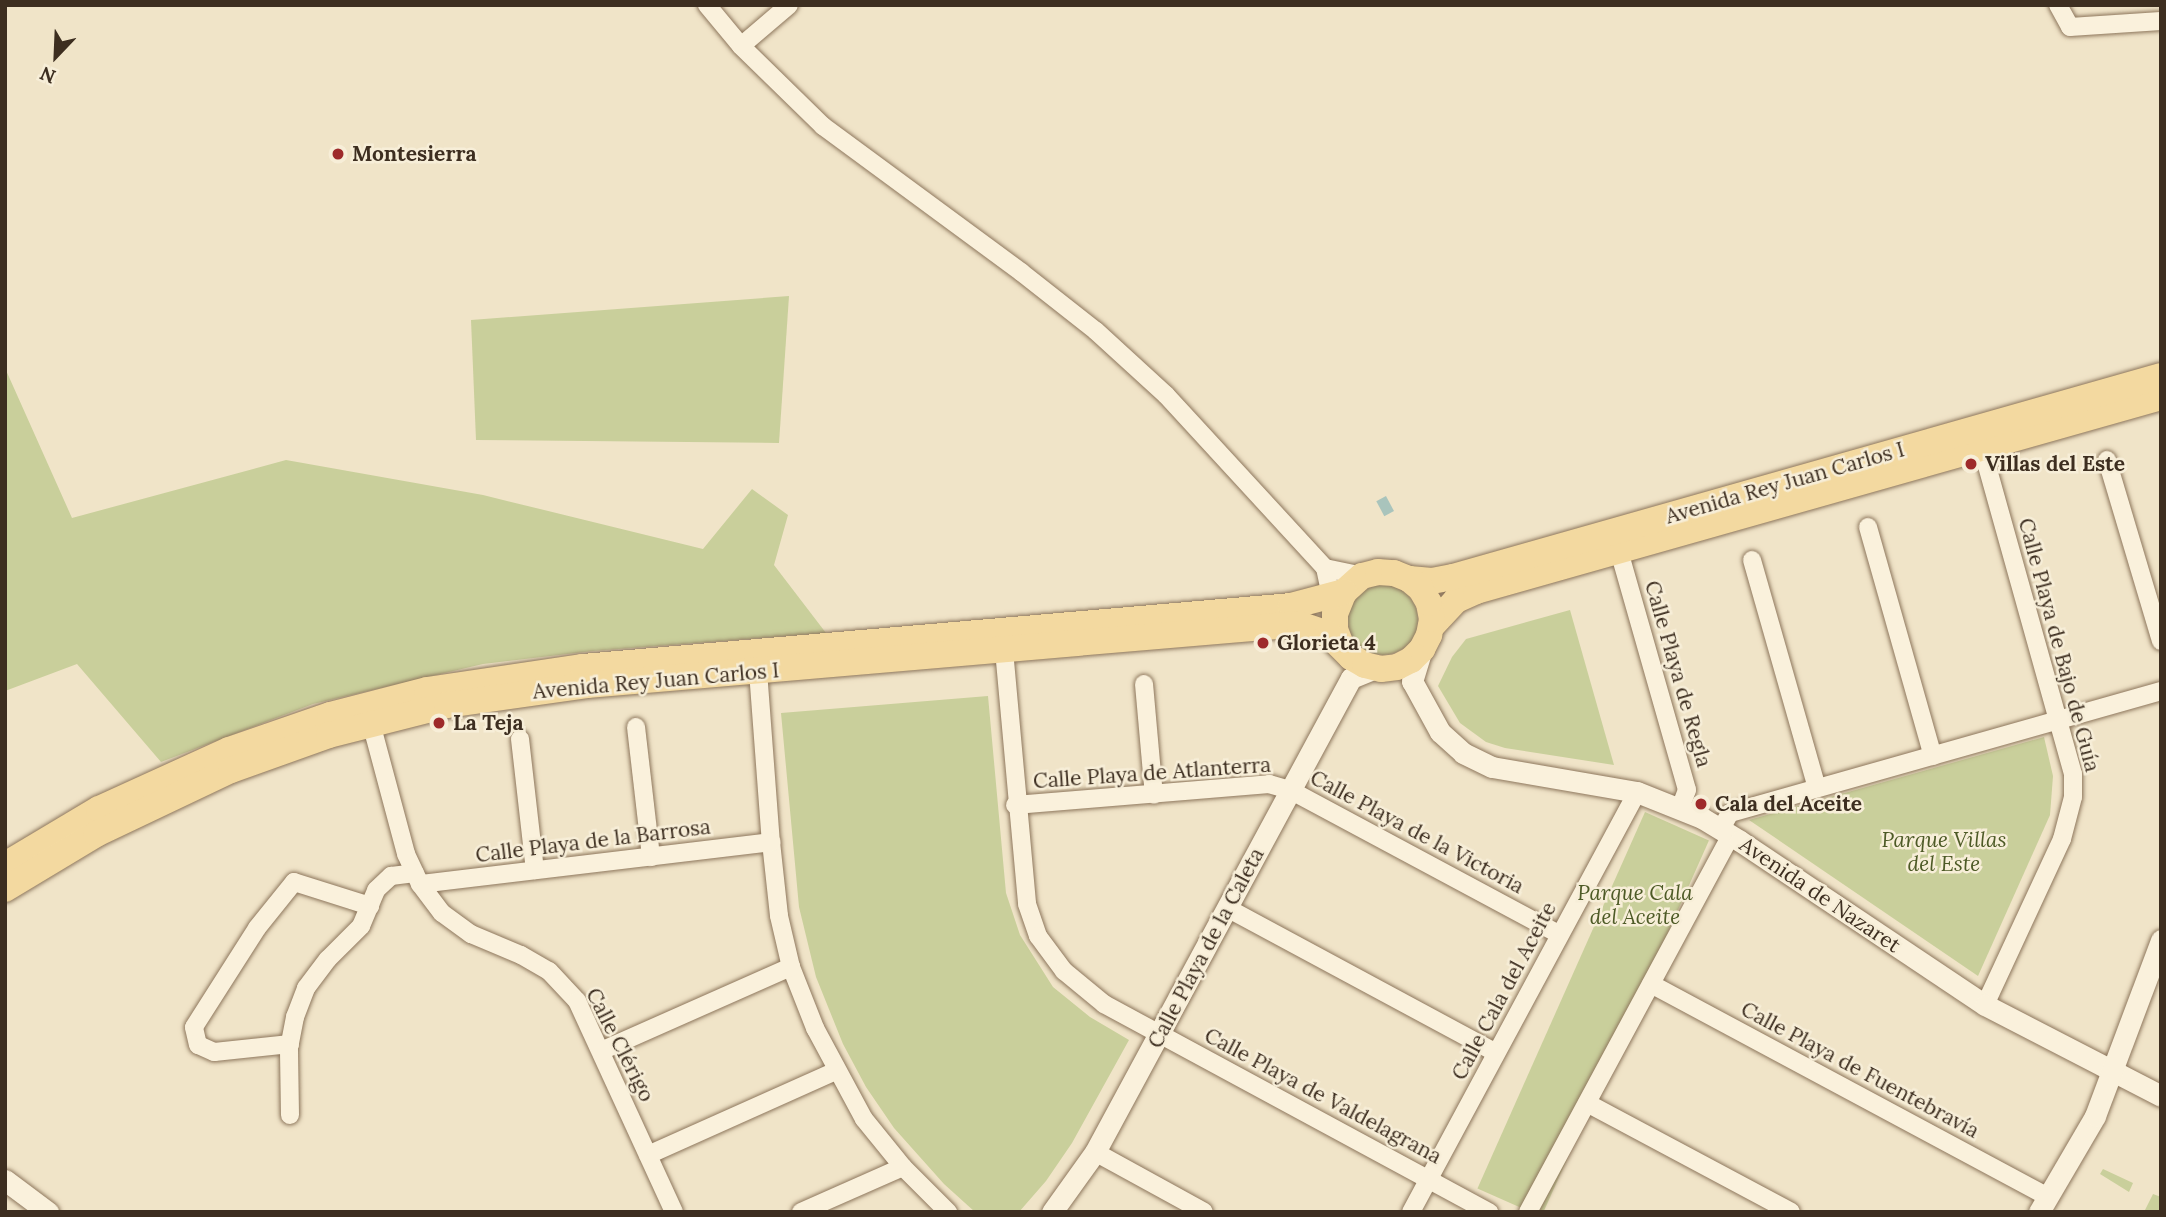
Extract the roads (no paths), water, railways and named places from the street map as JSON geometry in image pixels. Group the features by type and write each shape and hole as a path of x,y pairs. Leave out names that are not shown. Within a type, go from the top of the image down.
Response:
{"main road":[{"name":"Avenida Rey Juan Carlos I","path":"5,865 99,809 216,755 330,715 427,690 557,669 1291,606 1343,594 1378,572 1432,581 2161,376"},
{"name":"Avenida Rey Juan Carlos I","path":"5,889 96,834 190,787 288,749 371,723 447,705 534,691 1299,624 1328,634 1365,665 1381,668 1411,660 1456,600 1476,590 2161,397"},
{"path":"1409,579 1421,589 1429,603 1426,638"},
{"path":"1343,594 1335,629 1343,648"}],"street":[{"path":"707,5 741,46 823,126 981,241 1096,331 1166,395 1325,568 1343,594"},
{"path":"741,46 789,5"},
{"path":"2058,5 2070,27 2161,21"},
{"name":"Calle Playa de Bajo de Guía","path":"1982,447 2073,774 2069,819 1985,1006"},
{"path":"2108,460 2161,641"},
{"path":"1868,527 1933,756"},
{"name":"Calle Playa de Regla","path":"1619,551 1687,790 1680,808"},
{"path":"1752,560 1817,788"},
{"path":"1325,568 1343,594"},
{"path":"1343,648 1351,678 1381,668 1412,681 1426,638"},
{"name":"Calle Playa de Valdelagrana","path":"1004,650 1015,805 1027,904 1038,936 1064,971 1104,1004 1489,1212"},
{"path":"758,671 779,916 791,967 836,1072 864,1119 903,1167 948,1212"},
{"name":"Calle Playa de la Caleta","path":"1052,1212 1095,1152 1229,909 1351,678"},
{"name":"Avenida de Nazaret","path":"1412,681 1440,732 1477,761 1508,771 1600,783 1637,792 1680,808 1726,832 1985,1006 2161,1096"},
{"path":"1144,684 1154,795"},
{"path":"1528,1212 1651,984 1726,832 1730,813 2161,691"},
{"name":"Calle Clérigo","path":"371,723 406,854 418,878 442,913 471,934 521,955 549,971 578,1001 674,1212"},
{"path":"636,727 651,856"},
{"path":"520,739 535,870"},
{"name":"Calle Playa de Atlanterra","path":"1015,805 1269,785 1290,790"},
{"name":"Calle Playa de la Victoria","path":"1290,790 1560,935"},
{"name":"Calle Cala del Aceite","path":"1410,1212 1637,792"},
{"name":"Calle Playa de la Barrosa","path":"290,1115 290,1044 306,988 328,959 361,926 376,890 391,876 418,878 535,870 771,842"},
{"path":"290,1044 214,1052 198,1045 194,1027 257,928 294,882 370,906"},
{"path":"1229,909 1496,1053"},
{"path":"2044,1204 2080,1145 2154,981 2161,940"},
{"path":"601,1051 791,967"},
{"name":"Calle Playa de Fuentebravía","path":"1651,984 2044,1204"},
{"path":"648,1155 836,1072"},
{"path":"1587,1102 1790,1212"},
{"path":"1095,1152 1204,1212"},
{"path":"801,1212 903,1167"},
{"path":"5,1181 48,1212"}],"water":[{"path":"1386,496 1394,511 1384,516 1376,501"}],"place":[{"name":"Montesierra","path":"338,154"},
{"name":"Villas del Este","path":"1971,464"},
{"name":"Glorieta 4","path":"1263,643"},
{"name":"La Teja","path":"439,723"},
{"name":"Cala del Aceite","path":"1701,804"}],"park label":[{"name":"Parque Villas del Este","path":"1944,852"},
{"name":"Parque Cala del Aceite","path":"1635,905"}]}
